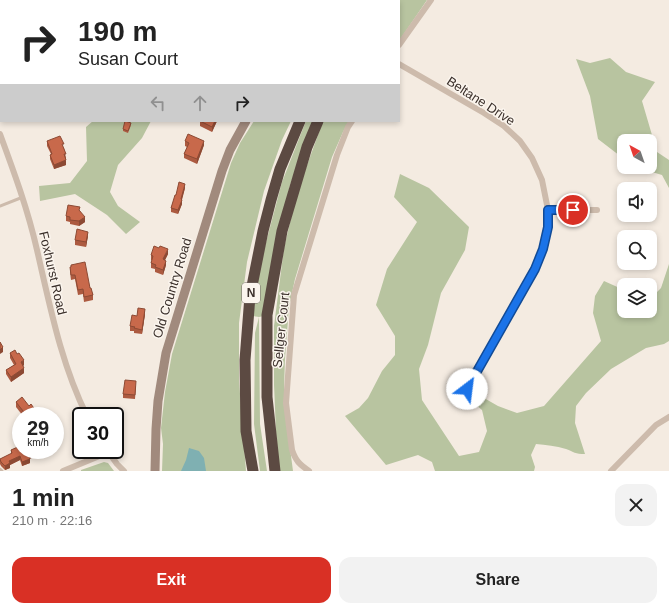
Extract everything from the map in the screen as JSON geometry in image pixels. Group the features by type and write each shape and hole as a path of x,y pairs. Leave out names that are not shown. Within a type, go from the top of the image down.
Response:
{"highway":[{"name":"N","path":"253,471 246,431 245,360 250,296 263,230 271,200 280,169 300,122"},
{"name":"N","path":"275,471 267,397 268,315 282,230 307,147 318,122"}],"main road":[{"name":"Old Country Road","path":"156,471 158,401 166,354 222,172 230,150 245,122"}],"street":[{"path":"400,44 430,0"},
{"name":"Beltane Drive","path":"400,65 504,126 520,141 532,158 542,180 548,210 548,227 543,249 535,269 467,389"},
{"name":"Sellger Court","path":"309,471 297,462 294,456 286,403 294,295 337,154 351,122"},
{"name":"Foxhurst Road","path":"0,134 23,197 53,321 70,376 83,407"},
{"path":"548,210 597,210"},
{"path":"610,471 656,426 669,417"},
{"path":"63,471 90,459"},
{"path":"114,459 124,471"}],"lane":[{"path":"0,206 23,197"}],"green space":[{"path":"400,0 427,0 400,40"},
{"path":"610,58 626,72 655,82 642,101 652,134 617,134 617,154 598,139 590,96 576,59 590,63"},
{"path":"92,122 150,122 142,138 118,165 110,192 118,206 140,222 126,234 107,215 75,194 40,201 39,186 70,183 87,161 86,127"},
{"path":"253,122 291,122 282,140 264,191 247,262 239,323 239,381 246,471 162,471 163,444 161,428 165,392 172,354 231,163 240,143"},
{"path":"306,122 313,122 290,185 270,271 264,316 253,316 259,269 282,182"},
{"path":"323,122 348,122 332,157 295,279 289,307 285,359 284,403 293,471 280,471 277,454 274,385 274,326 284,248 297,193"},
{"path":"657,152 669,160 669,188 662,175 657,174"},
{"path":"400,174 429,188 469,227 465,250 441,293 428,345 419,369 422,400 459,456 479,452 487,431 482,410 470,400 463,400 477,394 498,406 517,413 544,406 601,341 593,313 595,296 604,281 617,287 617,318 657,318 657,292 661,288 669,264 669,341 664,344 646,348 611,369 586,393 576,406 575,423 585,454 558,447 536,444 531,455 535,467 534,471 435,471 432,462 418,455 386,465 345,416 359,408 368,398 382,371 395,355 395,336 376,305 387,269 417,222 394,197"},
{"path":"259,317 260,424 267,471 260,471 254,424 255,333"},
{"path":"104,462 108,463 114,471 81,471 81,470"}],"water":[{"path":"189,448 199,451 204,458 206,471 181,471"}],"building":[{"path":"125,122 131,123 128,131 123,129"},
{"path":"202,122 214,122 212,127"},
{"path":"188,134 204,141 197,159 184,154 189,143 185,141"},
{"path":"60,136 64,144 62,144 66,154 64,154 66,160 54,165 47,141"},
{"path":"179,182 185,184 182,200 178,210 171,208"},
{"path":"68,205 80,207 79,210 85,217 79,221 70,220 70,217 66,216"},
{"path":"77,229 88,232 86,242 75,240"},
{"path":"154,246 159,248 160,246 168,249 163,259 166,261 163,270 155,267 156,265 151,263 153,256 151,255"},
{"path":"85,262 90,288 93,295 84,297 83,289 78,290 75,275 71,275 70,267 71,265"},
{"path":"138,308 145,309 142,330 130,326 132,315 137,316"},
{"path":"0,342 3,347 0,350"},
{"path":"15,350 24,360 21,362 24,368 11,377 6,370 16,364 10,353"},
{"path":"125,380 136,381 135,395 123,394"},
{"path":"22,397 29,406 31,404 33,407 20,407 16,402"},
{"path":"12,453 12,459 13,459 9,461 10,463 5,466 0,459"},
{"path":"21,459 30,459 22,462"}],"route":[{"path":"467,389 535,269 543,249 548,227 548,210 573,210"}]}
